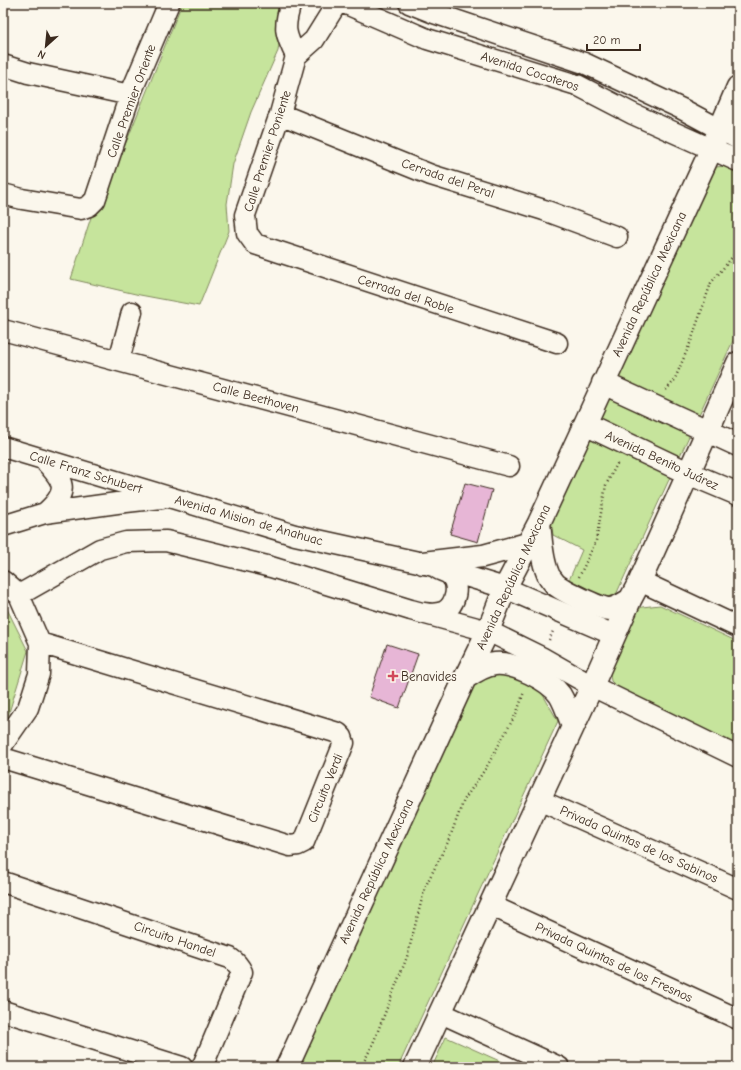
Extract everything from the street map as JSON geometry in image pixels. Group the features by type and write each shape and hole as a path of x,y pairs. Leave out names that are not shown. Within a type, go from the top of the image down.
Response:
{"main road":[{"name":"Avenida República Mexicana","path":"287,1067 465,678 488,631 505,588 539,522 603,383 723,140 738,87"},
{"path":"415,1067 592,686 738,362"},
{"path":"603,383 738,445"},
{"name":"Avenida Benito Juárez","path":"585,424 688,473 738,494"},
{"path":"539,522 543,558 548,574 567,603 610,609 617,608 630,600"},
{"path":"423,563 482,556 527,544"},
{"path":"465,678 480,669 496,664 517,667 537,665 549,685 559,694 566,705 573,726"}],"street":[{"name":"Calle Premier Oriente","path":"3,194 22,199 81,209 89,206 95,200 130,94 169,3"},
{"path":"291,3 286,24 287,38 296,56 314,40 337,3"},
{"name":"Avenida Cocoteros","path":"344,3 427,39 577,85 634,114 723,140"},
{"name":"Avenida Cocoteros","path":"409,3 434,13 584,63 682,109 723,140"},
{"name":"Calle Premier Poniente","path":"255,244 247,233 245,215 280,114 296,56"},
{"path":"3,65 28,73 130,94"},
{"name":"Cerrada del Peral","path":"280,114 431,175 544,210 617,237"},
{"path":"723,140 738,161"},
{"name":"Cerrada del Roble","path":"255,244 557,344"},
{"path":"119,360 132,312"},
{"name":"Calle Beethoven","path":"4,332 119,360 509,466"},
{"name":"Calle Franz Schubert","path":"3,447 170,497"},
{"path":"43,458 61,479 62,487 56,503 45,513"},
{"name":"Avenida Mision de Anahuac","path":"3,526 45,513 170,497 295,534 423,563 505,588 567,603 614,635"},
{"name":"Avenida Mision de Anahuac","path":"19,595 100,550 126,542 166,541 271,567 411,610 488,631 537,665 592,686 738,757"},
{"name":"Avenida Mision de Anahuac","path":"411,610 434,614 444,611 452,606 456,594 455,583 449,574 423,563"},
{"path":"3,581 19,595 40,643 39,674 28,708 3,744"},
{"path":"640,581 738,627"},
{"name":"Circuito Verdi","path":"3,758 290,846 298,845 304,842 344,743 342,737 338,733 40,643"},
{"name":"Privada Quintas de los Sabinos","path":"539,800 738,888"},
{"name":"Circuito Handel","path":"3,882 230,958 235,961 242,972 201,1067"},
{"name":"Privada Quintas de los Fresnos","path":"490,904 738,1019"},
{"path":"3,1011 182,1067"},
{"path":"441,1013 559,1067"}],"path":[{"path":"650,405 674,381 691,341 711,283 734,256 738,243"},
{"path":"361,1067 372,1046 407,956 426,887 448,842 464,800 486,768 517,712 521,698 596,541 606,485 627,444"}],"green space":[{"path":"182,3 284,3 285,8 278,51 251,112 233,164 227,204 229,231 199,306 140,295 71,279 93,211 128,138"},
{"path":"726,166 738,171 738,330 614,599 566,587 582,550 553,535 550,513 715,167"},
{"path":"3,601 28,651 7,719 3,723"},
{"path":"660,605 738,642 738,747 625,695 611,681 608,664 630,615 642,607"},
{"path":"493,670 539,688 558,721 398,1067 299,1067 479,673"},
{"path":"446,1037 513,1067 432,1067"}],"building":[{"path":"738,396 738,412 735,401"},
{"path":"465,483 492,490 478,542 450,534"},
{"name":"Benavides","path":"387,644 418,654 399,708 369,697"}],"place":[{"name":"Benavides","path":"393,676"}]}
